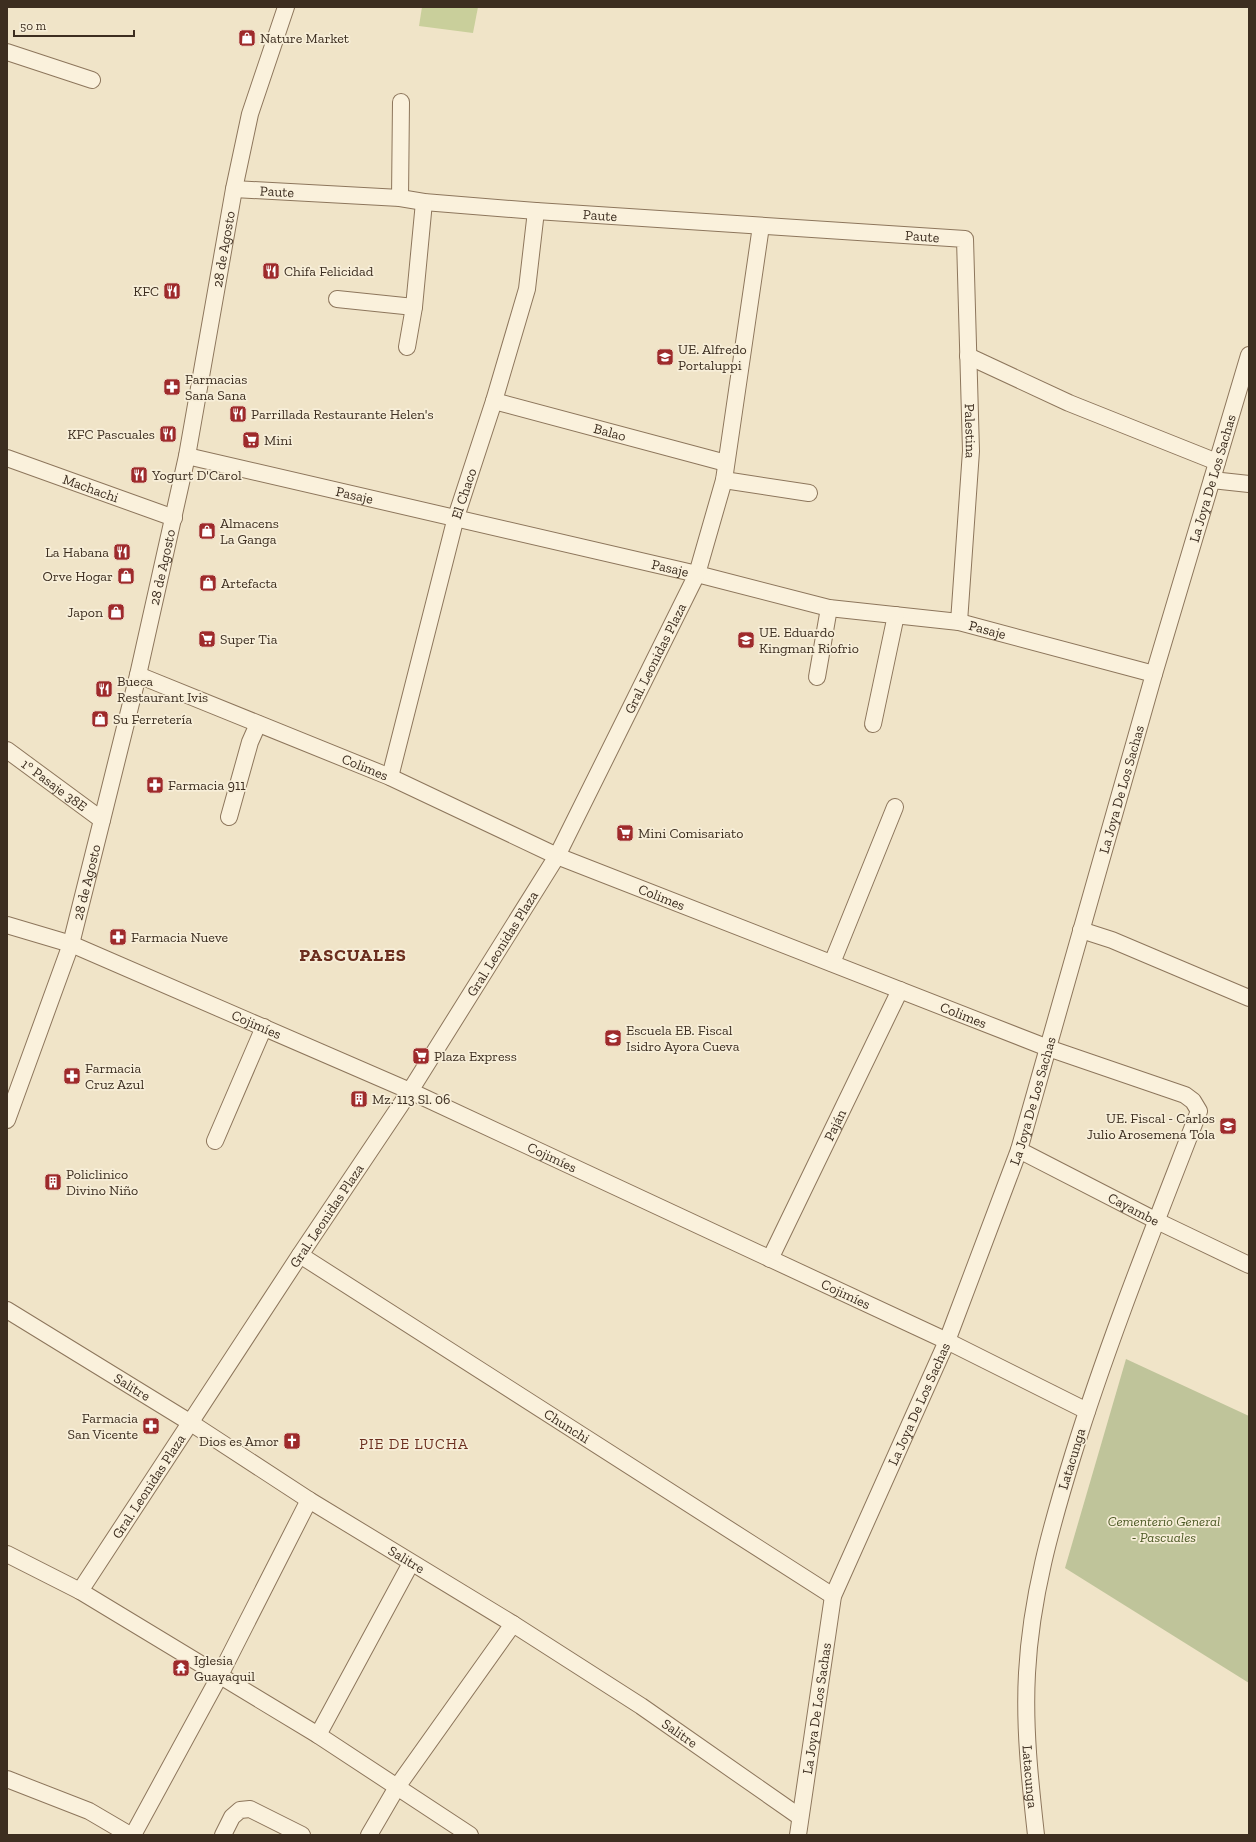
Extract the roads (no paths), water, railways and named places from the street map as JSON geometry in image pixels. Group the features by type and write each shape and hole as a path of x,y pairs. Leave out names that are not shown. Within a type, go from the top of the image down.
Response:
{"street":[{"name":"28 de Agosto","path":"7,1120 71,944 138,675 174,518 187,456 234,189 250,114 286,7"},
{"path":"7,52 92,80"},
{"path":"400,198 401,102"},
{"name":"Paute","path":"234,189 400,198 424,202 536,211 966,239"},
{"path":"407,347 414,307 424,202"},
{"name":"El Chaco","path":"390,777 456,517 494,401 527,289 536,211"},
{"name":"Gral. Leonidas Plaza","path":"80,1591 191,1424 300,1255 410,1091 557,856 697,574 724,480 761,226"},
{"name":"Palestina","path":"959,622 971,451 966,239"},
{"path":"337,299 414,307"},
{"name":"La Joya De Los Sachas","path":"798,1835 833,1596 947,1341 1019,1150 1154,674 1249,355"},
{"path":"968,356 1069,403 1217,462"},
{"name":"Balao","path":"494,401 726,463"},
{"name":"Pasaje","path":"187,456 456,517 697,574 829,608 959,622 1154,674"},
{"name":"Machachi","path":"7,458 174,518"},
{"path":"724,480 808,494"},
{"path":"1212,480 1249,484"},
{"path":"817,677 829,608"},
{"path":"873,724 896,615"},
{"name":"Colimes","path":"138,675 390,777 557,856 1048,1048 1185,1095 1193,1101"},
{"path":"229,817 250,742 258,724"},
{"name":"1° Pasaje 38E","path":"7,750 102,820"},
{"path":"832,963 895,807"},
{"name":"Cojimíes","path":"7,925 71,944 410,1091 947,1341 1087,1412"},
{"path":"1081,930 1112,940 1249,998"},
{"name":"Paján","path":"770,1259 900,990"},
{"path":"215,1141 264,1027"},
{"name":"Latacunga","path":"1036,1835 1027,1755 1027,1673 1036,1590 1047,1543 1087,1412 1112,1340 1199,1111 1193,1101"},
{"name":"Cayambe","path":"1019,1150 1157,1221 1249,1265"},
{"name":"Chunchi","path":"300,1255 833,1596"},
{"name":"Salitre","path":"7,1310 411,1563 513,1624 641,1706 800,1817"},
{"path":"7,1779 89,1811 131,1835 219,1676 310,1500"},
{"path":"7,1554 80,1591 318,1735 470,1835"},
{"path":"318,1735 411,1563"},
{"path":"369,1835 397,1787 513,1624"},
{"path":"223,1835 232,1817 240,1810 250,1809 302,1835"}],"place":[{"name":"Nature Market","path":"247,38"},
{"name":"Chifa Felicidad","path":"271,271"},
{"name":"KFC","path":"172,291"},
{"name":"UE. Alfredo Portaluppi","path":"665,357"},
{"name":"Farmacias Sana Sana","path":"172,387"},
{"name":"Parrillada Restaurante Helen's","path":"238,414"},
{"name":"KFC Pascuales","path":"168,434"},
{"name":"Mini","path":"251,440"},
{"name":"Yogurt D'Carol","path":"139,475"},
{"name":"Almacens La Ganga","path":"207,531"},
{"name":"La Habana","path":"122,552"},
{"name":"Orve Hogar","path":"126,576"},
{"name":"Artefacta","path":"208,583"},
{"name":"Japon","path":"116,612"},
{"name":"Super Tia","path":"207,639"},
{"name":"UE. Eduardo Kingman Riofrio","path":"746,640"},
{"name":"Bueca Restaurant Ivis","path":"104,689"},
{"name":"Su Ferretería","path":"100,719"},
{"name":"Farmacia 911","path":"155,785"},
{"name":"Mini Comisariato","path":"625,833"},
{"name":"Farmacia Nueve","path":"118,937"},
{"name":"Escuela EB. Fiscal Isidro Ayora Cueva","path":"613,1038"},
{"name":"Plaza Express","path":"421,1056"},
{"name":"Farmacia Cruz Azul","path":"72,1076"},
{"name":"Mz. 113 Sl. 06","path":"359,1099"},
{"name":"UE. Fiscal - Carlos Julio Arosemena Tola","path":"1228,1126"},
{"name":"Policlinico Divino Niño","path":"53,1182"},
{"name":"Farmacia San Vicente","path":"151,1426"},
{"name":"Dios es Amor","path":"292,1441"},
{"name":"Iglesia Guayaquil","path":"181,1668"}],"district":[{"name":"PASCUALES","path":"353,955"},
{"name":"PIE DE LUCHA","path":"414,1444"}],"park label":[{"name":"Cementerio General - Pascuales","path":"1164,1530"}]}
